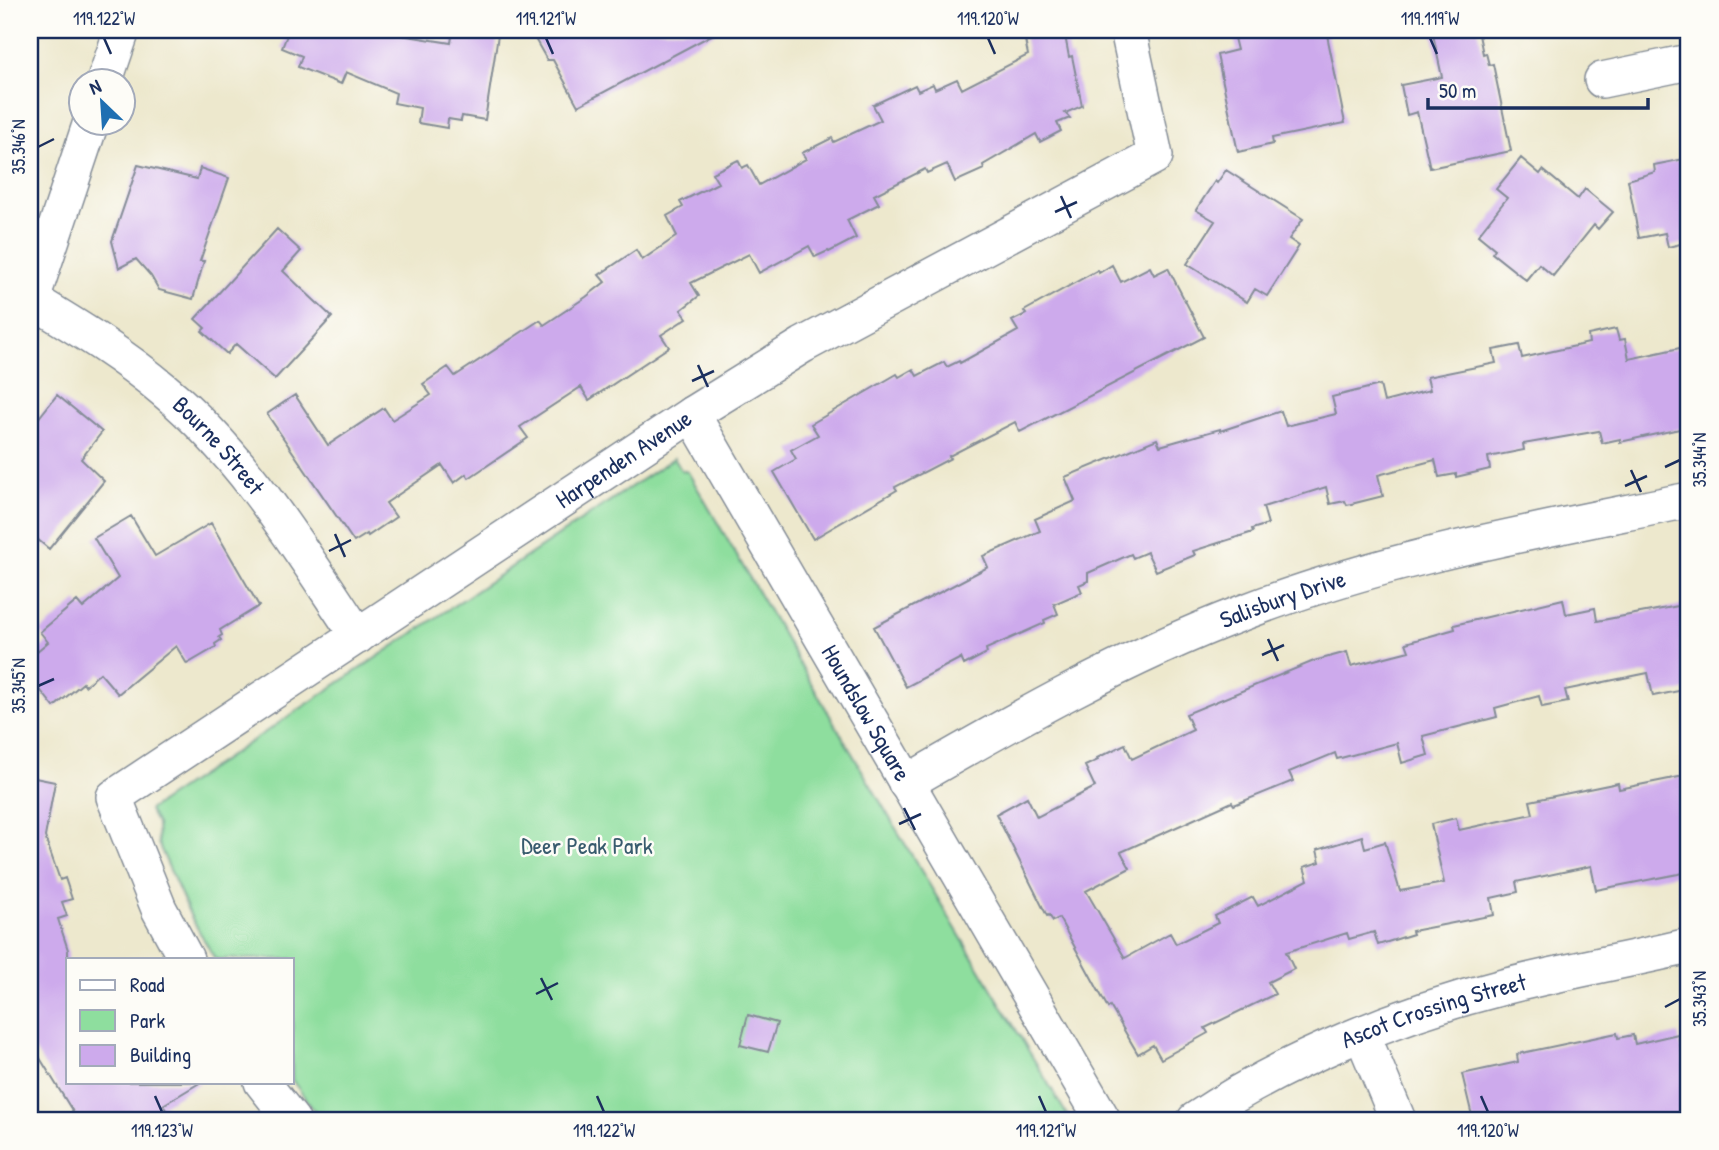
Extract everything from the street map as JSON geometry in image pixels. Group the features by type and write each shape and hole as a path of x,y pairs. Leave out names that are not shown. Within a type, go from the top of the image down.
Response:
{"street":[{"path":"110,66 122,30"},
{"name":"Harpenden Avenue","path":"185,958 159,909 114,797 692,414 803,345 1155,156 1128,30"},
{"path":"1602,80 1689,61"},
{"path":"31,302 86,136"},
{"name":"Bourne Street","path":"31,302 111,348 166,391 216,439 261,493 358,636"},
{"name":"Houndslow Square","path":"692,414 1103,1120"},
{"name":"Salisbury Drive","path":"906,783 1055,698 1140,655 1243,612 1349,577 1456,548 1689,500"},
{"name":"Ascot Crossing Street","path":"1195,1120 1282,1070 1362,1034 1426,1010 1506,986 1689,946"},
{"path":"1362,1034 1398,1120"},
{"path":"264,1084 292,1120"}],"green space":[{"name":"Deer Peak Park","path":"674,458 681,470 688,472 1070,1120 321,1120 294,1083 294,958 214,958 191,917 158,843 157,824 149,810"}],"building":[{"path":"289,30 389,30 388,33 451,43 453,30 498,35 485,120 462,116 461,121 448,119 447,128 418,123 420,108 394,103 396,93 346,72 341,84 298,67 302,56 282,48"},
{"path":"530,30 721,30 578,106 553,60 547,60"},
{"path":"1023,30 1064,30 1082,106 1065,113 1070,118 1057,123 1061,131 1040,142 1036,134 983,165 984,169 955,182 947,164 927,173 925,169 874,195 879,204 847,220 856,238 829,252 815,257 809,246 759,273 749,254 691,283 699,296 681,310 687,318 661,335 669,347 589,400 581,387 520,427 528,438 469,478 466,474 454,483 442,465 386,503 396,517 368,536 367,534 354,542 267,414 295,395 328,445 384,408 392,420 431,395 423,384 448,367 455,376 540,320 544,325 586,297 605,282 599,275 636,250 642,260 677,236 667,216 683,207 680,202 718,183 712,173 738,160 742,168 748,165 759,185 806,159 802,153 832,138 834,142 881,120 873,105 915,85 918,91 933,84 935,89 957,79 962,89 1028,55"},
{"path":"1232,30 1326,30 1345,123 1272,138 1273,144 1238,152 1217,55 1237,50"},
{"path":"1432,30 1478,30 1483,54 1486,53 1489,65 1493,64 1511,151 1430,168 1417,112 1407,115 1401,85 1442,77"},
{"path":"1521,158 1540,174 1543,170 1578,199 1585,189 1613,212 1598,229 1594,225 1553,276 1539,264 1526,280 1492,253 1495,249 1478,235 1507,198 1496,189"},
{"path":"1689,158 1689,242 1668,247 1665,233 1639,238 1628,180 1655,172 1654,165"},
{"path":"138,165 197,179 200,168 229,178 200,261 204,261 193,299 159,290 136,259 119,268 112,241"},
{"path":"1226,170 1303,219 1289,239 1299,246 1267,296 1255,289 1247,302 1187,264 1215,221 1196,210 1215,181 1217,183"},
{"path":"277,229 301,251 283,271 332,317 275,379 236,344 227,354 202,331 205,328 195,319"},
{"path":"1112,265 1121,282 1150,267 1154,275 1168,268 1204,337 1020,432 1015,422 949,456 951,458 895,487 897,490 813,539 774,472 796,459 791,450 818,435 811,424 897,374 899,377 913,369 917,376 944,362 947,367 959,361 960,363 1018,331 1012,321 1026,314 1024,311"},
{"path":"1616,329 1619,340 1625,339 1629,359 1689,346 1689,427 1620,442 1620,439 1602,443 1599,431 1523,444 1524,450 1488,457 1490,469 1456,477 1456,474 1439,477 1435,460 1378,475 1383,496 1347,505 1345,501 1330,504 1326,487 1263,507 1268,524 1252,529 1253,532 1193,551 1195,555 1156,571 1147,552 1133,558 1131,554 1088,573 1088,581 1079,585 1082,592 1054,604 1058,614 1044,620 1045,623 986,649 987,653 964,665 961,658 906,687 874,627 988,567 983,556 1040,531 1035,519 1075,501 1065,477 1157,439 1160,446 1220,431 1281,411 1286,426 1336,414 1332,397 1380,385 1384,402 1430,390 1427,377 1496,363 1493,350 1519,345 1522,358 1589,343 1588,335"},
{"path":"57,395 102,432 81,459 104,481 49,549 30,533 30,429"},
{"path":"131,516 155,556 211,523 259,606 220,630 221,640 215,644 216,647 187,664 176,646 118,694 100,673 54,707 30,677 30,657 48,642 40,632 77,601 83,608 118,578 94,538"},
{"path":"1563,599 1566,614 1595,608 1597,621 1689,604 1689,689 1653,696 1648,673 1565,690 1568,702 1542,707 1539,696 1495,708 1497,717 1423,736 1428,755 1402,763 1397,743 1337,759 1335,753 1289,772 1293,781 1234,805 1232,802 1121,852 1130,868 1086,891 1125,958 1170,933 1176,944 1218,923 1215,916 1253,897 1258,906 1308,880 1304,867 1320,862 1317,850 1362,836 1365,848 1385,842 1400,891 1444,883 1431,824 1456,818 1459,830 1533,814 1530,801 1618,783 1619,789 1689,775 1689,872 1596,890 1591,866 1516,882 1518,892 1491,898 1494,915 1412,931 1413,934 1378,945 1374,932 1349,939 1347,933 1286,952 1294,969 1268,982 1275,994 1205,1028 1208,1033 1161,1059 1153,1045 1138,1054 1110,1006 1108,1008 1059,918 1053,921 1047,916 996,814 1027,797 1037,817 1095,787 1085,766 1098,760 1097,758 1125,744 1132,759 1193,730 1186,714 1314,661 1347,652 1351,666 1409,651 1406,643 1455,629 1454,625"},
{"path":"30,777 55,782 45,837 60,880 65,878 72,899 62,902 67,916 58,919 68,950 66,1084 198,1084 163,1105 172,1120 78,1120 30,1042"},
{"path":"748,1015 777,1023 768,1052 740,1045"},
{"path":"1617,1033 1618,1038 1633,1035 1635,1044 1678,1034 1689,1085 1689,1120 1607,1120 1606,1113 1571,1120 1473,1120 1462,1074 1518,1062 1517,1054"}]}
